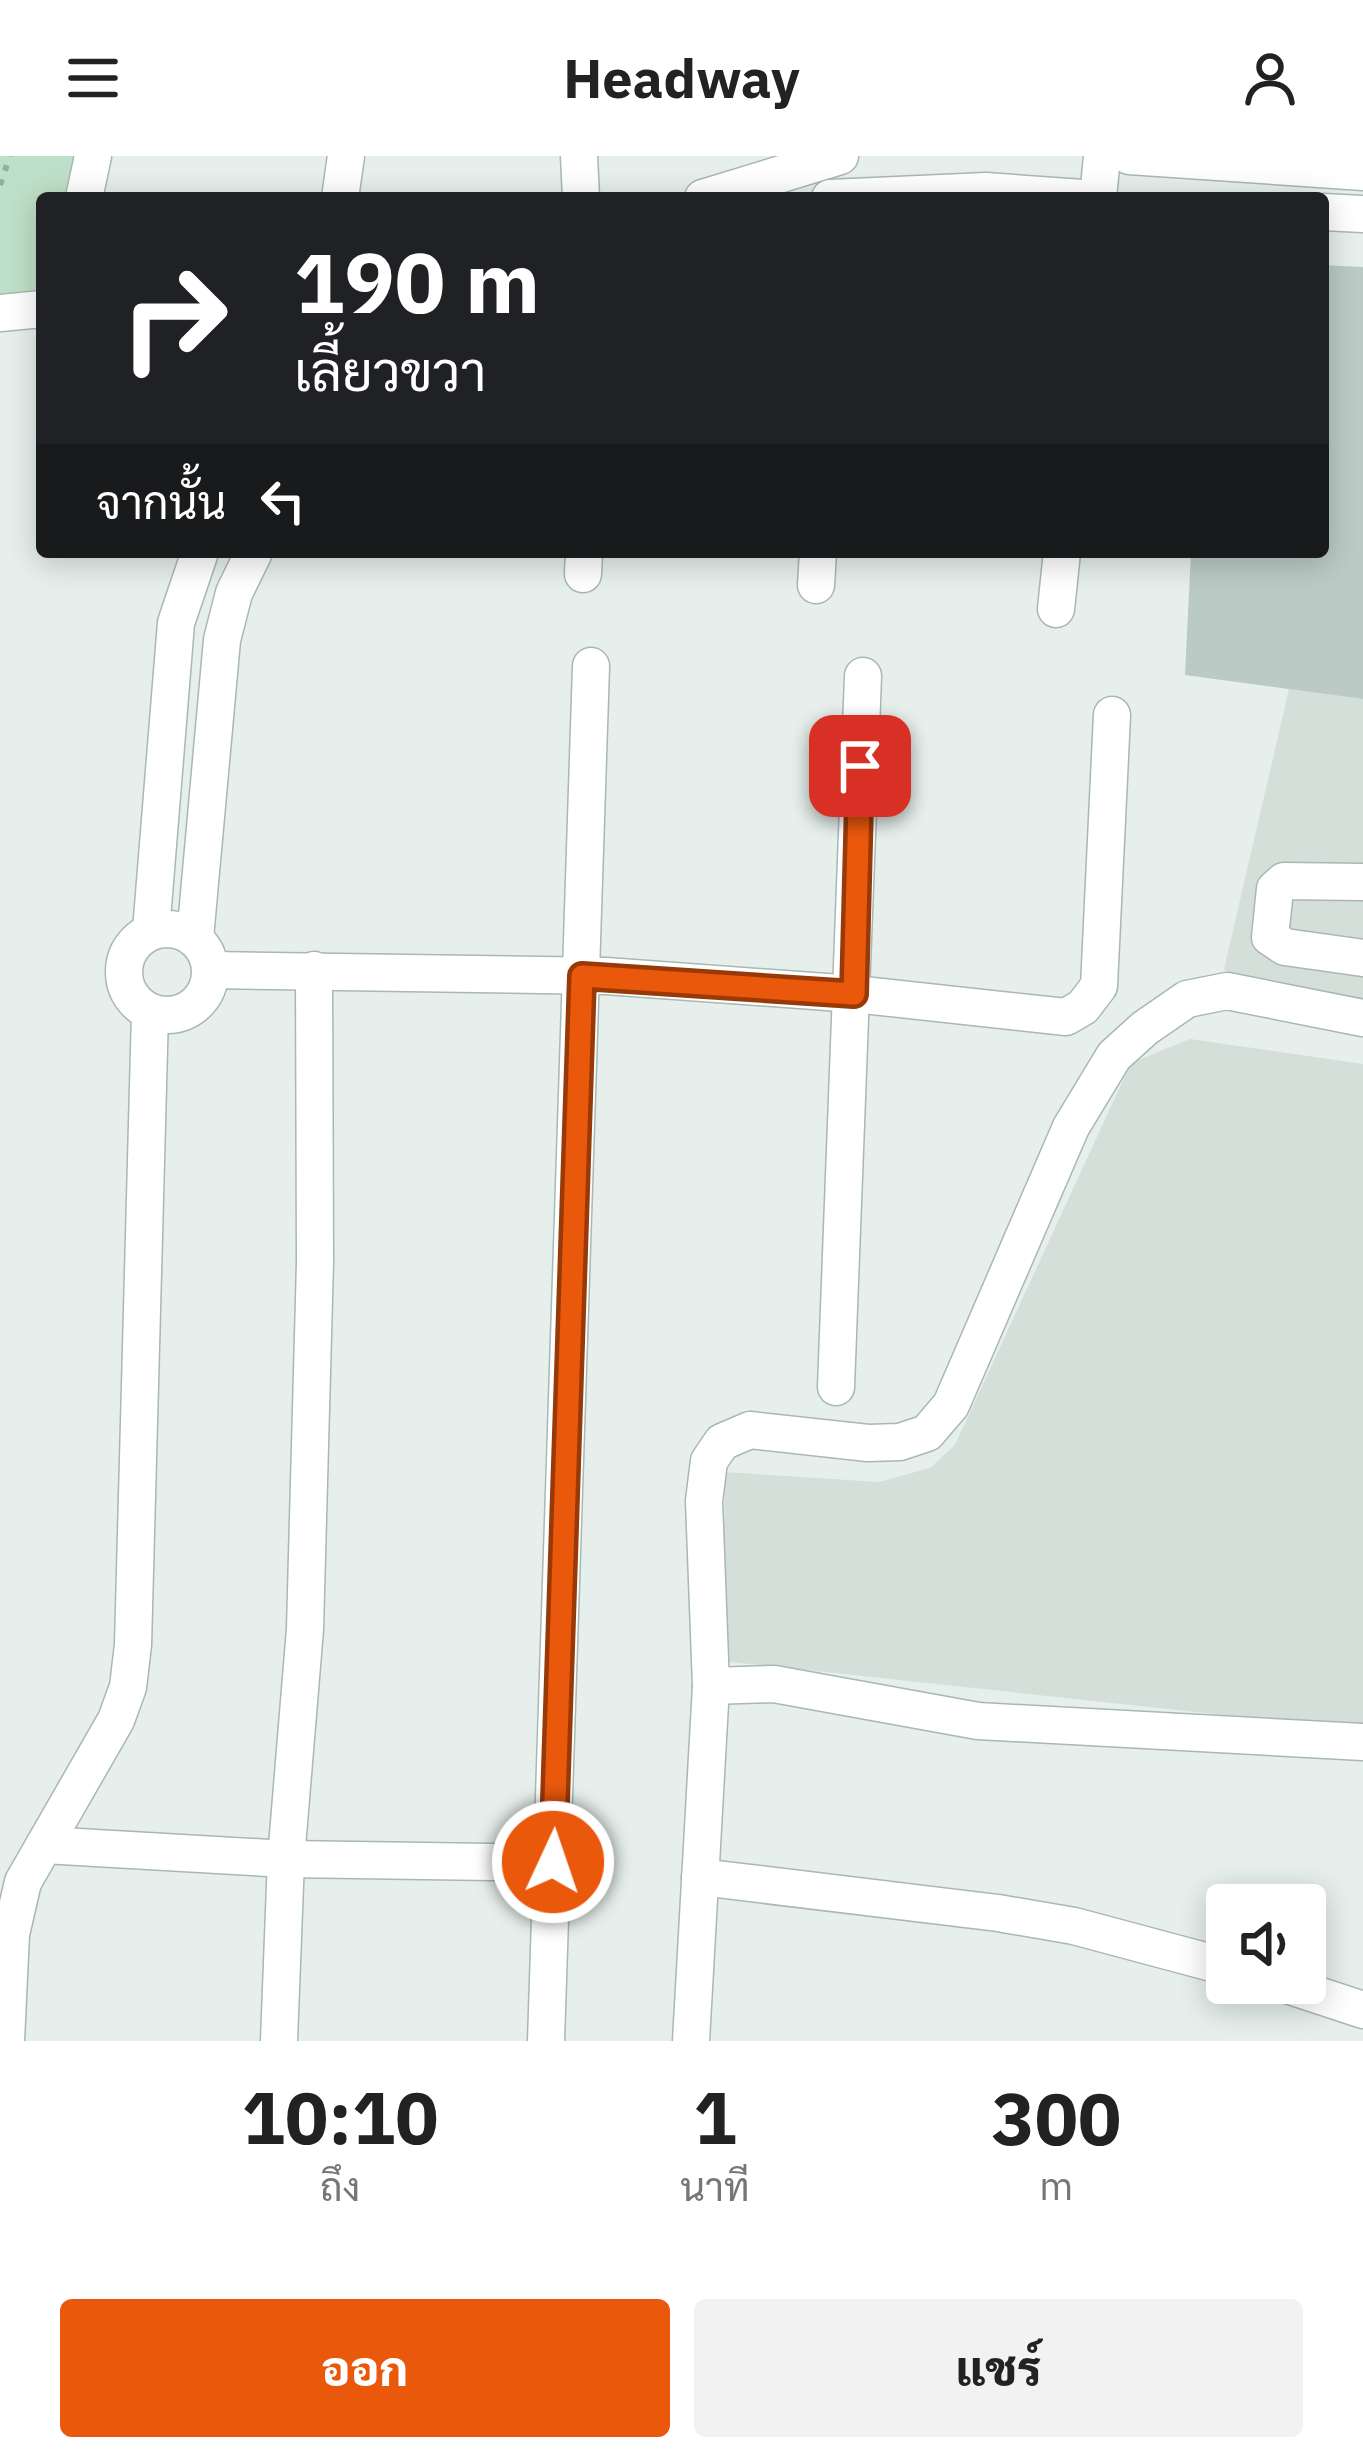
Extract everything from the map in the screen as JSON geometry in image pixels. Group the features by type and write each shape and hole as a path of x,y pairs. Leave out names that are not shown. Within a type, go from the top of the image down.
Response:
{"street":[{"path":"85,192 93,156"},
{"path":"341,192 346,156"},
{"path":"579,156 581,192"},
{"path":"723,192 842,156 838,192"},
{"path":"1099,192 1102,156"},
{"path":"1130,156 1363,172"},
{"path":"961,192 1000,192"},
{"path":"1329,212 1363,214"},
{"path":"0,313 36,310"},
{"path":"151,931 176,623 198,558"},
{"path":"251,558 234,593 222,640 203,954 202,998 191,1008 164,1016 136,1004 124,976 133,946 151,931 169,928 203,954 314,970 582,976 854,994 1066,1017 1083,1007 1099,986 1112,716"},
{"path":"1056,608 1061,558"},
{"path":"546,2041 591,666"},
{"path":"836,1387 863,676"},
{"path":"1363,882 1284,881 1275,889 1270,937 1285,946 1363,958"},
{"path":"279,2041 286,1858 305,1629 314,1262 314,970"},
{"path":"691,2041 711,1686 704,1501 709,1461 722,1442 750,1430 868,1443 900,1442 927,1433 951,1406 1071,1127 1114,1056 1187,999 1228,991 1363,1018"},
{"path":"6,2041 11,1934 23,1882 116,1720 128,1687 133,1645 150,1012"},
{"path":"711,1686 774,1684 978,1721 1363,1742"},
{"path":"44,1845 286,1858 553,1862"},
{"path":"700,1877 998,1912 1074,1926 1206,1961"},
{"path":"1326,1998 1363,2010"}],"path":[{"path":"0,185 10,156"}],"shaded area":[{"path":"1289,689 1363,699 1363,1005 1239,983 1224,969"},
{"path":"1190,1039 1363,1064 1363,1730 722,1661 725,1472 879,1482 930,1468 955,1445 1131,1063"}],"green space":[{"path":"0,156 93,156 85,192 36,192 36,310 0,313"}],"building":[{"path":"1329,265 1363,267 1363,699 1185,675 1191,558 1329,558"}],"route":[{"path":"553,1862 582,976 854,994 860,766"}]}
